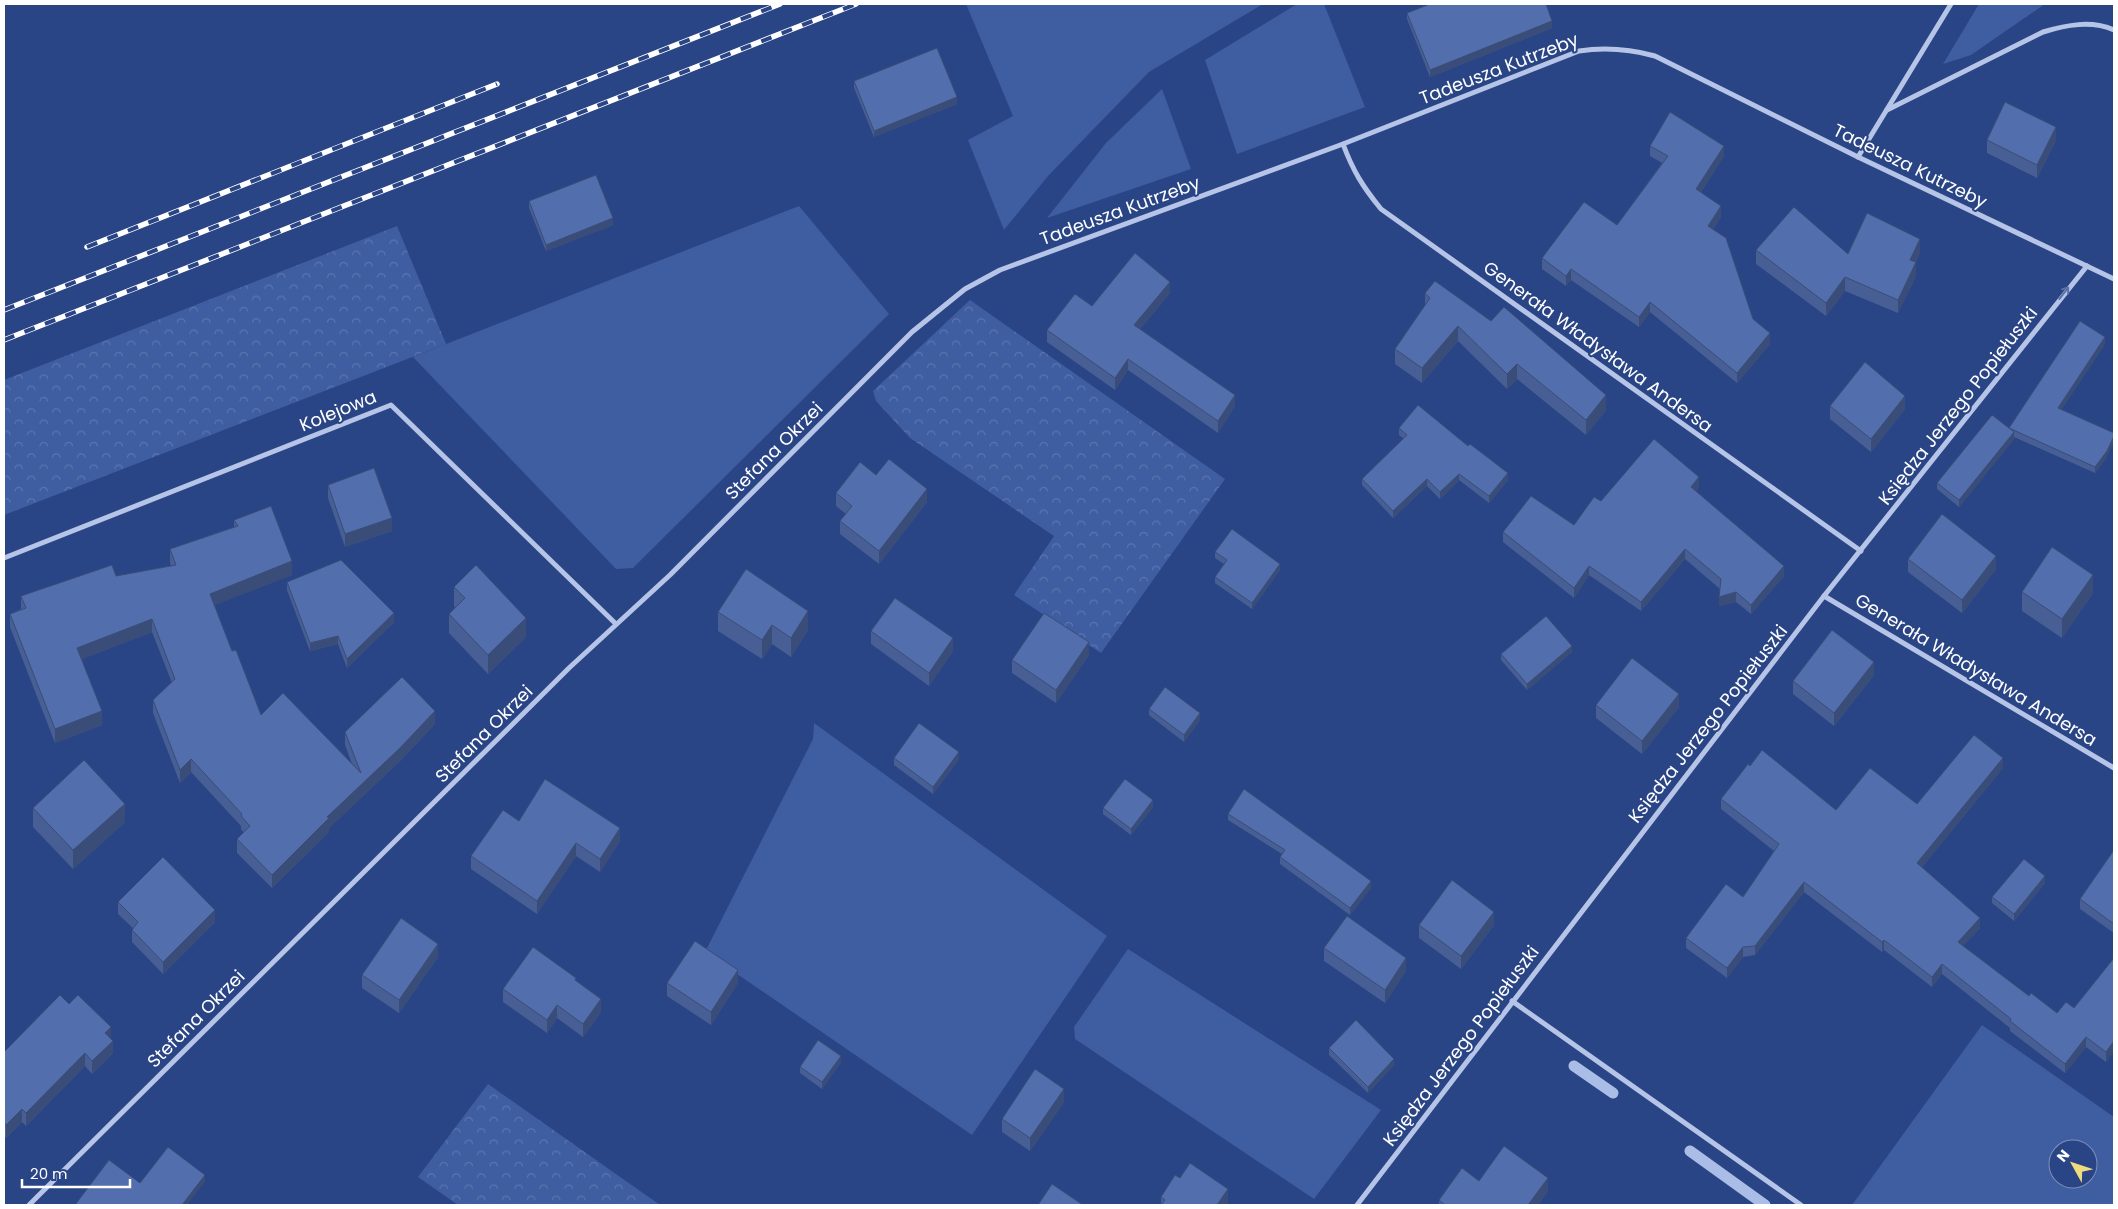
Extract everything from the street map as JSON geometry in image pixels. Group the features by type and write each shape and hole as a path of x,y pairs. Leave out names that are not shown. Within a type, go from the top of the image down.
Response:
{"street":[{"path":"1858,157 1951,4"},
{"path":"1887,110 2043,32 2064,25 2088,24 2114,30"},
{"name":"Tadeusza Kutrzeby","path":"965,289 1000,270 1343,144 1580,51 1610,48 1639,51 1655,56 1858,157 2114,279"},
{"name":"Generała Władysława Andersa","path":"1343,144 1352,169 1362,186 1381,209 1861,551"},
{"name":"Księdza Jerzego Popiełuszki","path":"1357,1205 1824,596 2087,266"},
{"name":"Stefana Okrzei","path":"29,1205 616,624 670,575 912,332 965,289"},
{"name":"Kolejowa","path":"4,558 391,405 616,624"},
{"name":"Generała Władysława Andersa","path":"1824,596 2114,768"},
{"path":"1512,1001 1801,1205"}],"green space":[{"path":"966,4 1263,4 1149,72 1048,176 1004,230 968,140 1013,116"},
{"path":"1297,4 1324,4 1365,107 1237,154 1205,60"},
{"path":"1979,4 2045,4 1971,55 1943,64"},
{"path":"1162,89 1191,169 1047,218 1106,143"},
{"path":"799,206 889,314 633,568 616,569 413,357"},
{"path":"397,226 446,344 4,515 4,380"},
{"path":"970,300 1225,479 1101,653 1014,595 1054,536 910,438 876,401 873,391"},
{"path":"814,723 1107,936 972,1135 705,952 813,739"},
{"path":"1128,949 1381,1110 1314,1199 1075,1039 1074,1027"},
{"path":"1982,1025 2114,1117 2114,1205 1852,1205"},
{"path":"488,1084 660,1205 458,1205 418,1177"}],"building":[{"path":"1430,4 1546,4 1552,21 1430,70 1407,13"},
{"path":"937,48 957,97 874,131 854,81"},
{"path":"2005,102 2056,127 2037,165 1987,140"},
{"path":"1670,112 1724,146 1696,189 1721,206 1708,226 1726,238 1753,319 1770,333 1737,373 1650,302 1639,317 1571,269 1566,276 1542,258 1584,202 1617,225 1668,156 1650,146"},
{"path":"596,175 613,218 546,245 529,201"},
{"path":"1794,207 1848,254 1867,213 1920,239 1910,260 1916,262 1898,300 1845,277 1826,303 1756,250"},
{"path":"1135,253 1170,282 1134,325 1235,395 1218,421 1128,359 1115,378 1047,330 1075,294 1092,306"},
{"path":"1435,281 1491,321 1504,307 1606,395 1586,420 1517,364 1507,374 1458,326 1422,368 1395,349 1430,298 1425,293"},
{"path":"2080,321 2105,337 2058,408 2114,433 2107,451 2095,467 2009,428"},
{"path":"1865,362 1905,396 1871,439 1830,406"},
{"path":"1418,405 1468,446 1470,444 1508,473 1489,496 1459,474 1440,492 1427,479 1393,511 1362,479 1407,435 1399,428"},
{"path":"1992,415 2014,432 1959,500 1937,483"},
{"path":"1654,439 1699,477 1691,487 1784,566 1751,605 1736,592 1719,597 1721,579 1685,549 1641,602 1589,566 1574,588 1503,532 1531,496 1574,525 1594,497 1601,501"},
{"path":"889,459 927,489 879,551 840,521 852,506 836,493 860,462 876,475"},
{"path":"374,468 392,518 345,534 328,485"},
{"path":"271,506 292,561 210,594 232,651 236,650 261,715 283,693 361,773 345,732 402,677 435,711 400,748 327,817 329,818 272,875 237,839 250,826 241,816 242,814 191,759 180,770 153,700 175,679 152,619 77,648 102,711 55,729 10,614 26,608 21,596 112,565 116,576 176,565 170,549 238,526 234,520"},
{"path":"1942,514 1996,556 1962,600 1908,559"},
{"path":"1232,529 1280,564 1252,603 1215,577 1227,560 1215,552"},
{"path":"2052,547 2093,575 2062,619 2022,592"},
{"path":"341,560 394,613 347,659 338,636 310,643 287,582"},
{"path":"476,565 526,618 488,655 449,614 465,598 454,587"},
{"path":"746,569 808,611 791,638 772,625 762,640 718,612"},
{"path":"895,598 953,638 929,673 871,631"},
{"path":"1044,613 1089,642 1056,690 1012,660"},
{"path":"1546,616 1572,646 1527,684 1501,654"},
{"path":"1832,630 1874,662 1834,713 1793,681"},
{"path":"1632,658 1679,694 1642,741 1596,705"},
{"path":"1165,687 1200,713 1184,735 1149,709"},
{"path":"919,723 959,752 933,787 894,758"},
{"path":"1974,735 2003,758 1917,863 1980,918 1958,942 2029,996 2031,993 2057,1013 2066,1002 2074,1008 2114,958 2114,1041 2106,1052 2086,1037 2065,1064 1942,964 1932,977 1884,940 1882,942 1804,882 1755,946 1743,947 1727,968 1686,938 1726,884 1743,897 1779,844 1721,799 1748,764 1750,766 1762,750 1836,810 1870,768 1917,804"},
{"path":"84,760 125,804 73,850 33,808"},
{"path":"545,779 620,828 600,859 576,843 537,901 471,856 503,810 519,821"},
{"path":"1125,779 1153,800 1131,829 1103,808"},
{"path":"1244,789 1371,881 1350,908 1280,857 1285,850 1228,814"},
{"path":"2114,850 2114,924 2080,899"},
{"path":"163,857 215,910 163,962 132,930 138,922 118,902"},
{"path":"2024,859 2045,876 2014,914 1992,897"},
{"path":"1452,880 1494,912 1461,956 1419,925"},
{"path":"1347,916 1406,958 1385,990 1324,948"},
{"path":"401,918 438,944 399,1000 362,975"},
{"path":"695,941 738,970 711,1012 667,983"},
{"path":"533,947 601,999 583,1024 557,1005 547,1020 503,989"},
{"path":"60,995 69,1004 78,995 111,1027 105,1033 113,1041 92,1061 85,1053 26,1113 22,1109 6,1125 4,1122 4,1052"},
{"path":"1356,1020 1394,1059 1368,1087 1329,1048"},
{"path":"818,1040 841,1056 822,1082 800,1067"},
{"path":"1035,1069 1064,1089 1030,1138 1002,1119"},
{"path":"1504,1146 1548,1178 1528,1205 1445,1205 1439,1200 1462,1168 1479,1181"},
{"path":"168,1147 205,1175 182,1205 75,1205 109,1160 140,1183"},
{"path":"1190,1163 1228,1189 1217,1205 1161,1205 1165,1200 1161,1197 1175,1175 1180,1178"},
{"path":"1052,1184 1083,1205 1038,1205"}],"waterway":[{"path":"1574,1066 1613,1093"},
{"path":"1690,1151 1765,1205"}],"railway":[{"path":"4,310 780,4"},
{"path":"4,340 856,4"},
{"path":"87,247 497,84"}]}
